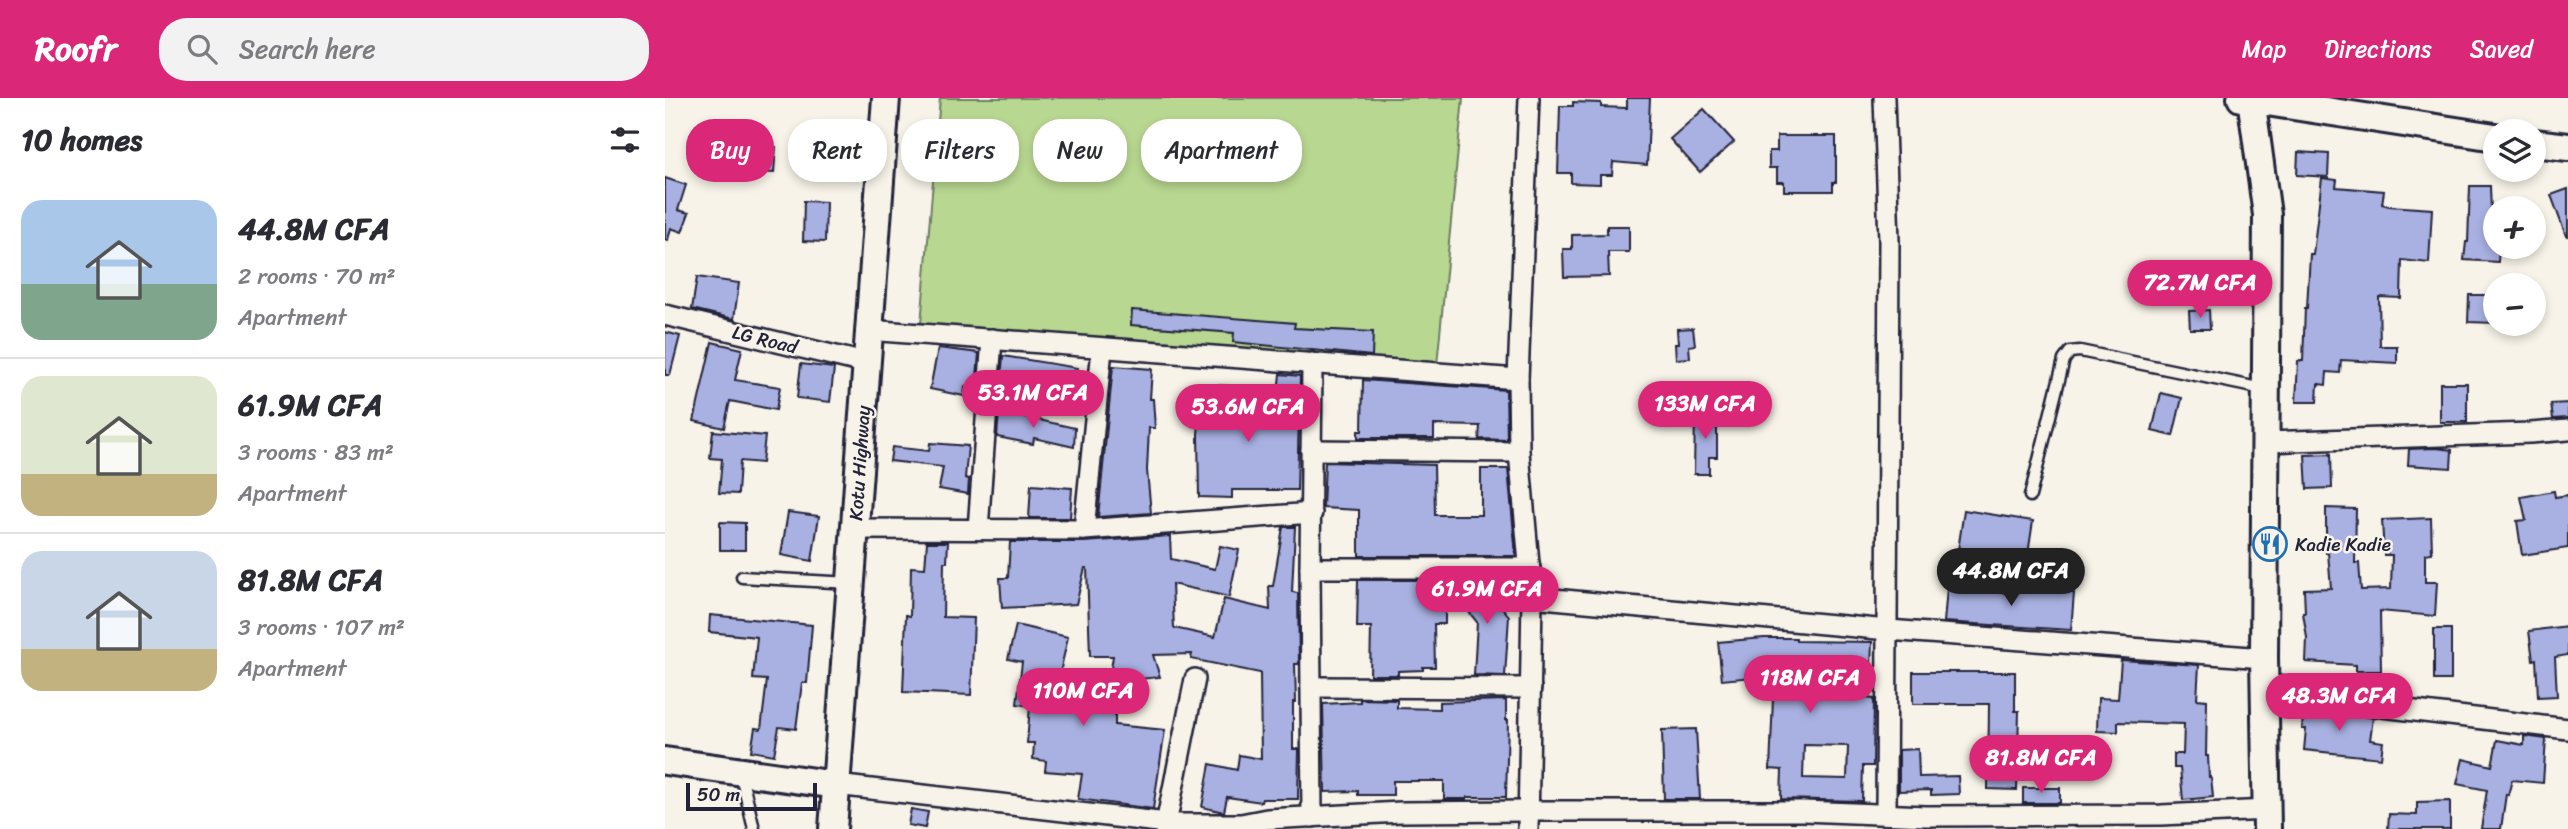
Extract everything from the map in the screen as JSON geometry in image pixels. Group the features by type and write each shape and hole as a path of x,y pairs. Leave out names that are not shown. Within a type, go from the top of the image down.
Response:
{"street":[{"name":"Kotu Highway","path":"833,829 886,98"},
{"path":"1528,820 1532,597 1519,452 1518,379 1529,98"},
{"path":"1884,98 1889,241 1886,814"},
{"path":"665,761 1165,825 1241,824 1267,819 1313,817 1401,821 1803,820 1886,814 1926,822 2267,819 2264,670 2267,215 2248,99 2483,135"},
{"path":"2546,144 2568,147"},
{"name":"LG Road","path":"665,315 865,363"},
{"path":"868,330 1518,379"},
{"path":"978,529 992,339"},
{"path":"1084,530 1102,349"},
{"path":"1312,363 1310,568 1313,817"},
{"path":"2266,442 2568,430"},
{"path":"1311,450 1519,452"},
{"path":"855,529 1084,530 1312,513"},
{"path":"1310,568 1530,568"},
{"path":"1532,597 1888,630 2264,670 2373,706 2568,729"},
{"path":"1165,825 1195,679"},
{"path":"1311,687 1531,688"}],"lane":[{"path":"2030,496 2064,360 2070,352 2080,351 2267,389"},
{"path":"742,577 851,583"},
{"path":"740,772 754,829"}],"green space":[{"path":"940,98 1463,98 1437,365 921,324 933,182 1019,182 1019,119 938,119"}],"building":[{"path":"1627,98 1650,98 1647,165 1613,162 1612,175 1600,175 1600,184 1571,183 1571,173 1558,173 1560,106 1573,106 1573,102 1627,108"},
{"path":"1704,109 1734,142 1700,172 1670,139"},
{"path":"1777,136 1836,136 1836,182 1833,182 1833,191 1784,191 1784,182 1777,182 1777,168 1769,168 1769,151 1777,151"},
{"path":"2298,152 2329,154 2328,177 2297,175"},
{"path":"665,178 686,185 678,210 689,213 682,232 671,228 668,240 665,240"},
{"path":"2322,178 2337,180 2336,187 2384,191 2382,204 2389,206 2432,209 2429,263 2402,260 2401,298 2379,297 2380,346 2397,346 2397,363 2341,360 2340,373 2327,372 2326,385 2318,384 2317,402 2296,402 2298,361 2303,361 2310,254 2313,254"},
{"path":"2470,186 2490,186 2490,196 2483,196 2483,259 2498,259 2498,262 2464,260 2468,242"},
{"path":"2568,189 2568,236 2566,236 2551,195"},
{"path":"804,201 826,202 825,242 803,241"},
{"path":"1607,226 1629,226 1629,252 1608,252 1609,276 1564,277 1563,249 1572,249 1572,235 1607,234"},
{"path":"697,277 739,283 734,319 692,309"},
{"path":"2469,295 2483,295 2483,323 2468,322"},
{"path":"1132,310 1295,323 1294,328 1373,332 1372,356 1233,342 1234,333 1131,325"},
{"path":"2209,310 2210,329 2190,329 2189,311"},
{"path":"1693,328 1695,345 1689,346 1690,358 1676,359 1677,329"},
{"path":"665,332 680,336 670,375 665,375"},
{"path":"712,342 742,349 735,380 780,387 776,410 730,401 724,428 694,421"},
{"path":"938,348 979,353 976,389 965,387 964,396 930,389"},
{"path":"1003,356 1078,368 1074,399 1000,391"},
{"path":"801,364 834,368 830,402 797,398"},
{"path":"1113,366 1152,369 1150,399 1153,399 1155,428 1149,428 1147,470 1151,513 1098,517"},
{"path":"1280,374 1300,376 1297,490 1232,490 1232,498 1199,497 1198,434 1200,415 1203,415 1204,385 1233,386 1231,418 1275,421"},
{"path":"1363,380 1506,390 1507,440 1479,439 1480,426 1434,425 1434,438 1358,438 1358,431 1362,431"},
{"path":"2440,383 2467,383 2467,422 2440,422"},
{"path":"2161,393 2182,398 2173,436 2152,431"},
{"path":"2568,403 2568,418 2553,419 2551,404"},
{"path":"999,411 1075,428 1074,447 1034,438 1033,444 997,437"},
{"path":"1695,412 1714,413 1714,416 1717,416 1717,457 1709,457 1709,474 1694,474"},
{"path":"713,431 765,436 762,463 740,461 738,494 719,493 722,459 710,458"},
{"path":"930,443 968,446 965,478 969,479 968,494 939,489 943,467 890,461 892,447 929,451"},
{"path":"2409,449 2452,450 2451,468 2408,465"},
{"path":"2331,454 2332,488 2307,489 2305,455"},
{"path":"1325,462 1434,465 1435,515 1481,515 1481,469 1508,469 1516,556 1359,556 1359,510 1323,508"},
{"path":"1031,485 1072,488 1070,518 1029,518"},
{"path":"2554,491 2555,497 2568,495 2568,548 2522,555 2517,521 2526,520 2521,497"},
{"path":"2326,508 2356,509 2355,563 2359,563 2361,590 2391,589 2392,555 2384,555 2382,520 2431,518 2432,553 2425,554 2425,582 2437,582 2435,616 2380,611 2381,671 2356,671 2356,665 2306,662 2304,589 2331,588 2326,553"},
{"path":"1964,510 2033,521 2027,561 1958,550"},
{"path":"788,512 819,516 812,561 781,555"},
{"path":"720,522 745,523 745,550 720,550"},
{"path":"1283,527 1295,527 1292,592 1298,593 1299,664 1295,664 1293,749 1299,749 1298,799 1262,799 1261,802 1227,797 1224,812 1202,807 1210,764 1237,770 1239,755 1261,759 1260,673 1191,659 1192,654 1153,655 1160,677 1109,682 1113,656 1090,656 1087,568 1076,604 1002,608 1000,578 1008,578 1010,542 1084,542 1170,536 1171,559 1215,569 1220,546 1239,550 1229,597 1172,584 1174,628 1215,637 1224,599 1270,610 1269,586 1273,586"},
{"path":"927,542 948,542 947,562 944,562 943,617 974,618 971,695 903,692 906,615 910,616 911,567 925,568"},
{"path":"1358,580 1433,580 1433,606 1445,597 1445,624 1434,624 1435,667 1398,671 1398,675 1370,675 1371,627 1357,627"},
{"path":"1467,580 1489,580 1500,594 1501,606 1509,616 1505,676 1474,675 1477,622 1452,591"},
{"path":"1947,588 2009,593 2009,588 2074,593 2071,630 1944,622"},
{"path":"710,615 812,625 807,683 802,683 796,729 779,727 774,755 751,751 755,728 761,729 767,680 753,679 757,637 709,632"},
{"path":"1016,625 1068,637 1057,686 1115,689 1115,725 1165,730 1153,809 1078,799 1082,774 1045,771 1046,761 1033,759 1034,743 1027,743 1030,706 1017,704 1022,662 1008,659"},
{"path":"2568,626 2568,655 2555,657 2557,696 2538,697 2536,659 2533,660 2529,631"},
{"path":"2434,629 2451,629 2451,680 2434,680"},
{"path":"1796,638 1796,641 1872,642 1871,667 1814,666 1814,692 1874,699 1873,766 1863,766 1862,801 1781,799 1782,770 1770,769 1774,675 1722,680 1718,642","holes":["1804,745 1848,746 1847,779 1803,778"]},
{"path":"2121,660 2199,665 2197,699 2207,700 2206,756 2213,797 2183,800 2180,768 2174,768 2174,754 2183,754 2184,724 2118,722 2118,732 2097,731 2098,698 2118,699"},
{"path":"1913,672 2015,672 2015,711 2019,711 2017,790 1988,789 1989,704 1913,704"},
{"path":"1360,699 1397,700 1397,708 1439,709 1439,702 1506,700 1506,797 1444,799 1444,781 1393,781 1393,795 1358,795 1358,791 1325,792 1323,704 1360,702"},
{"path":"2304,704 2373,718 2370,740 2383,742 2381,758 2304,750"},
{"path":"1696,729 1700,799 1664,799 1662,730"},
{"path":"2524,736 2546,739 2543,783 2512,780 2508,795 2506,794 2501,829 2481,829 2487,790 2457,784 2463,759 2492,766 2497,740 2524,745"},
{"path":"1918,749 1919,777 1958,776 1959,794 1931,795 1931,790 1899,791 1899,750"},
{"path":"2023,788 2060,788 2060,803 2023,803"},
{"path":"2450,801 2450,829 2388,829 2389,814 2417,815 2417,802"},
{"path":"911,809 928,812 925,828 908,825"}],"place":[{"name":"Kadie Kadie","path":"2270,544"}]}
